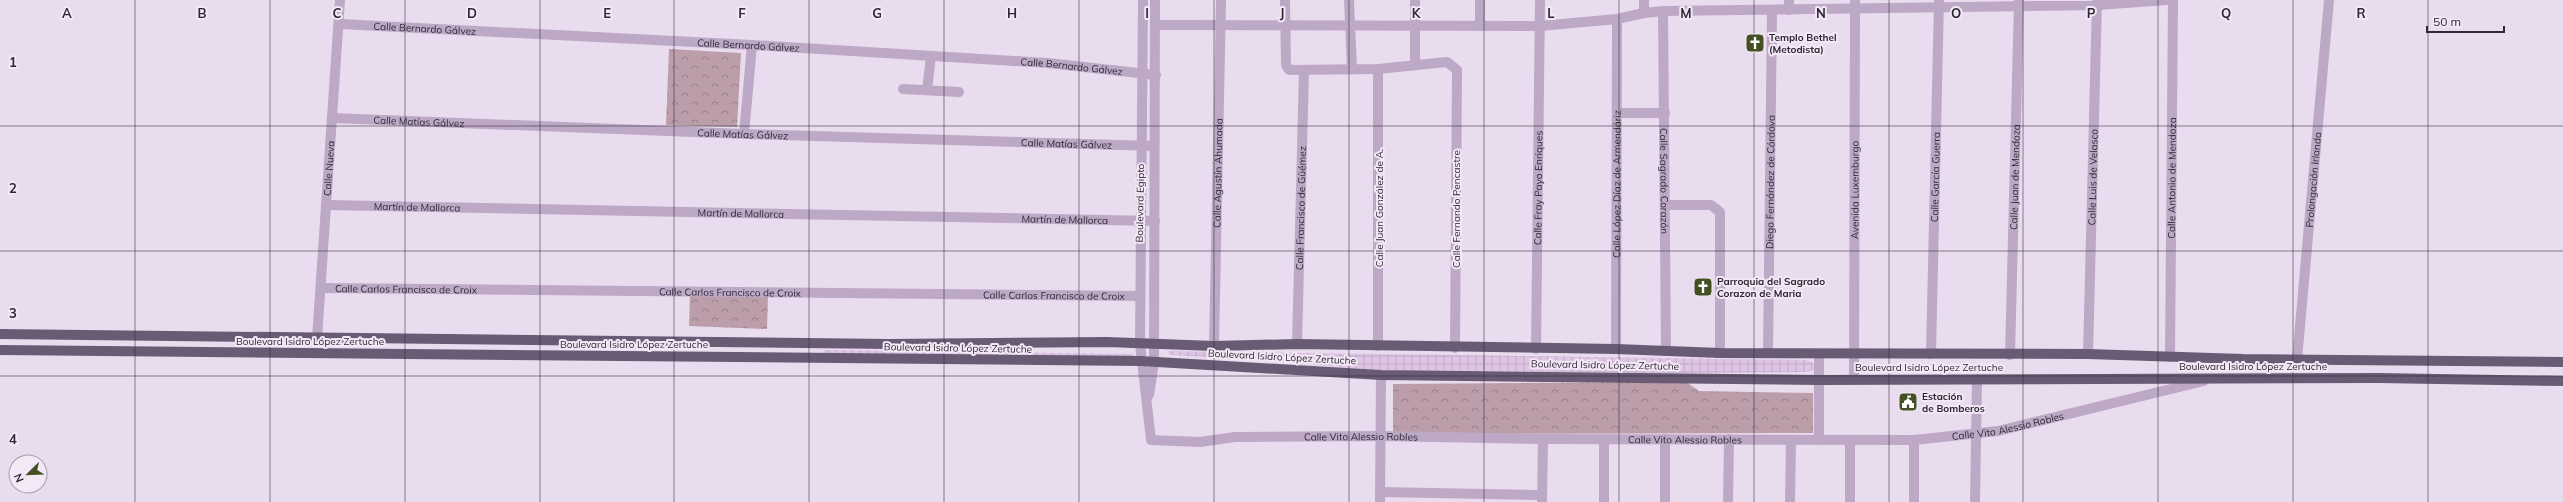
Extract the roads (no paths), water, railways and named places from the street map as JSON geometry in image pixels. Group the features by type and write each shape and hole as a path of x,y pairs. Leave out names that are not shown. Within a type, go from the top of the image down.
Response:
{"main road":[{"name":"Boulevard Isidro López Zertuche","path":"0,334 890,344 1107,342 1214,346 1297,344 1455,348 1616,349 1720,353 2010,355 2088,354 2297,360 2563,362"},
{"path":"490,355 491,339"},
{"name":"Boulevard Isidro López Zertuche","path":"0,350 1140,361 1381,375 1819,380 2213,378 2563,381"},
{"path":"2485,380 2487,362"}],"street":[{"name":"Calle Nueva","path":"317,338 340,24 340,0"},
{"name":"Boulevard Egipto","path":"1143,0 1139,221 1140,361 1148,404 1151,440"},
{"name":"Boulevard Egipto","path":"1148,404 1154,362 1154,146 1156,75 1155,0"},
{"name":"Calle Agustín Ahumada","path":"1214,346 1221,0"},
{"path":"1285,0 1284,26 1286,66 1292,71 1378,69 1415,64 1415,0"},
{"path":"1349,0 1348,26 1352,69"},
{"path":"1480,0 1480,26"},
{"path":"1540,0 1540,26"},
{"path":"1644,0 1644,13"},
{"path":"1156,25 1540,26 1617,19 1644,13 1663,11 1772,11 1789,5 2167,0"},
{"name":"Calle Antonio de Mendoza","path":"2170,357 2173,0"},
{"name":"Prolongación Irlanda","path":"2297,360 2329,0"},
{"name":"Calle Luis de Velasco","path":"2088,354 2097,2"},
{"name":"Avenida Luxemburgo","path":"1854,379 1855,3"},
{"name":"Calle García Guerra","path":"1931,354 1939,3"},
{"name":"Calle Juan de Mendoza","path":"2010,355 2019,3"},
{"name":"Calle Sagrado Corazón","path":"1663,11 1666,204 1666,351"},
{"name":"Diego Fernández de Córdova","path":"1768,353 1772,11"},
{"name":"Calle López Díaz de Armendáriz","path":"1616,349 1617,19"},
{"name":"Calle Bernardo Gálvez","path":"340,24 752,45 1048,63 1142,72 1156,75"},
{"name":"Calle Fray Payo Enriques","path":"1536,349 1540,26"},
{"path":"744,134 752,45"},
{"path":"927,90 931,56"},
{"name":"Calle Fernando Pencastre","path":"1415,64 1447,62 1457,70 1455,348"},
{"name":"Calle Juan González de A.","path":"1378,69 1378,346"},
{"name":"Calle Francisco de Güémez","path":"1297,344 1304,71"},
{"path":"903,90 959,92"},
{"path":"1617,113 1665,113"},
{"name":"Calle Matías Gálvez","path":"332,118 744,134 1154,146"},
{"path":"1666,204 1711,205 1720,212 1720,353"},
{"name":"Martín de Mallorca","path":"326,205 1155,221"},
{"name":"Calle Carlos Francisco de Croix","path":"320,288 1139,296"},
{"path":"1819,354 1819,440"},
{"path":"1381,375 1380,497 1542,498 1543,439"},
{"name":"Calle Vito Alessio Robles","path":"1151,440 1200,442 1235,437 1381,436 1604,440 1914,440 1975,435 2213,378"},
{"path":"1975,502 1977,379"},
{"path":"1665,439 1665,502"},
{"path":"1728,502 1729,439"},
{"path":"1604,440 1604,502"},
{"path":"1790,502 1791,440"},
{"path":"1850,440 1850,502"},
{"path":"1914,440 1914,502"}],"place":[{"name":"Templo Bethel (Metodista)","path":"1755,43"},
{"name":"Parroquia del Sagrado Corazon de Maria","path":"1703,287"},
{"name":"Estación de Bomberos","path":"1908,402"}]}
